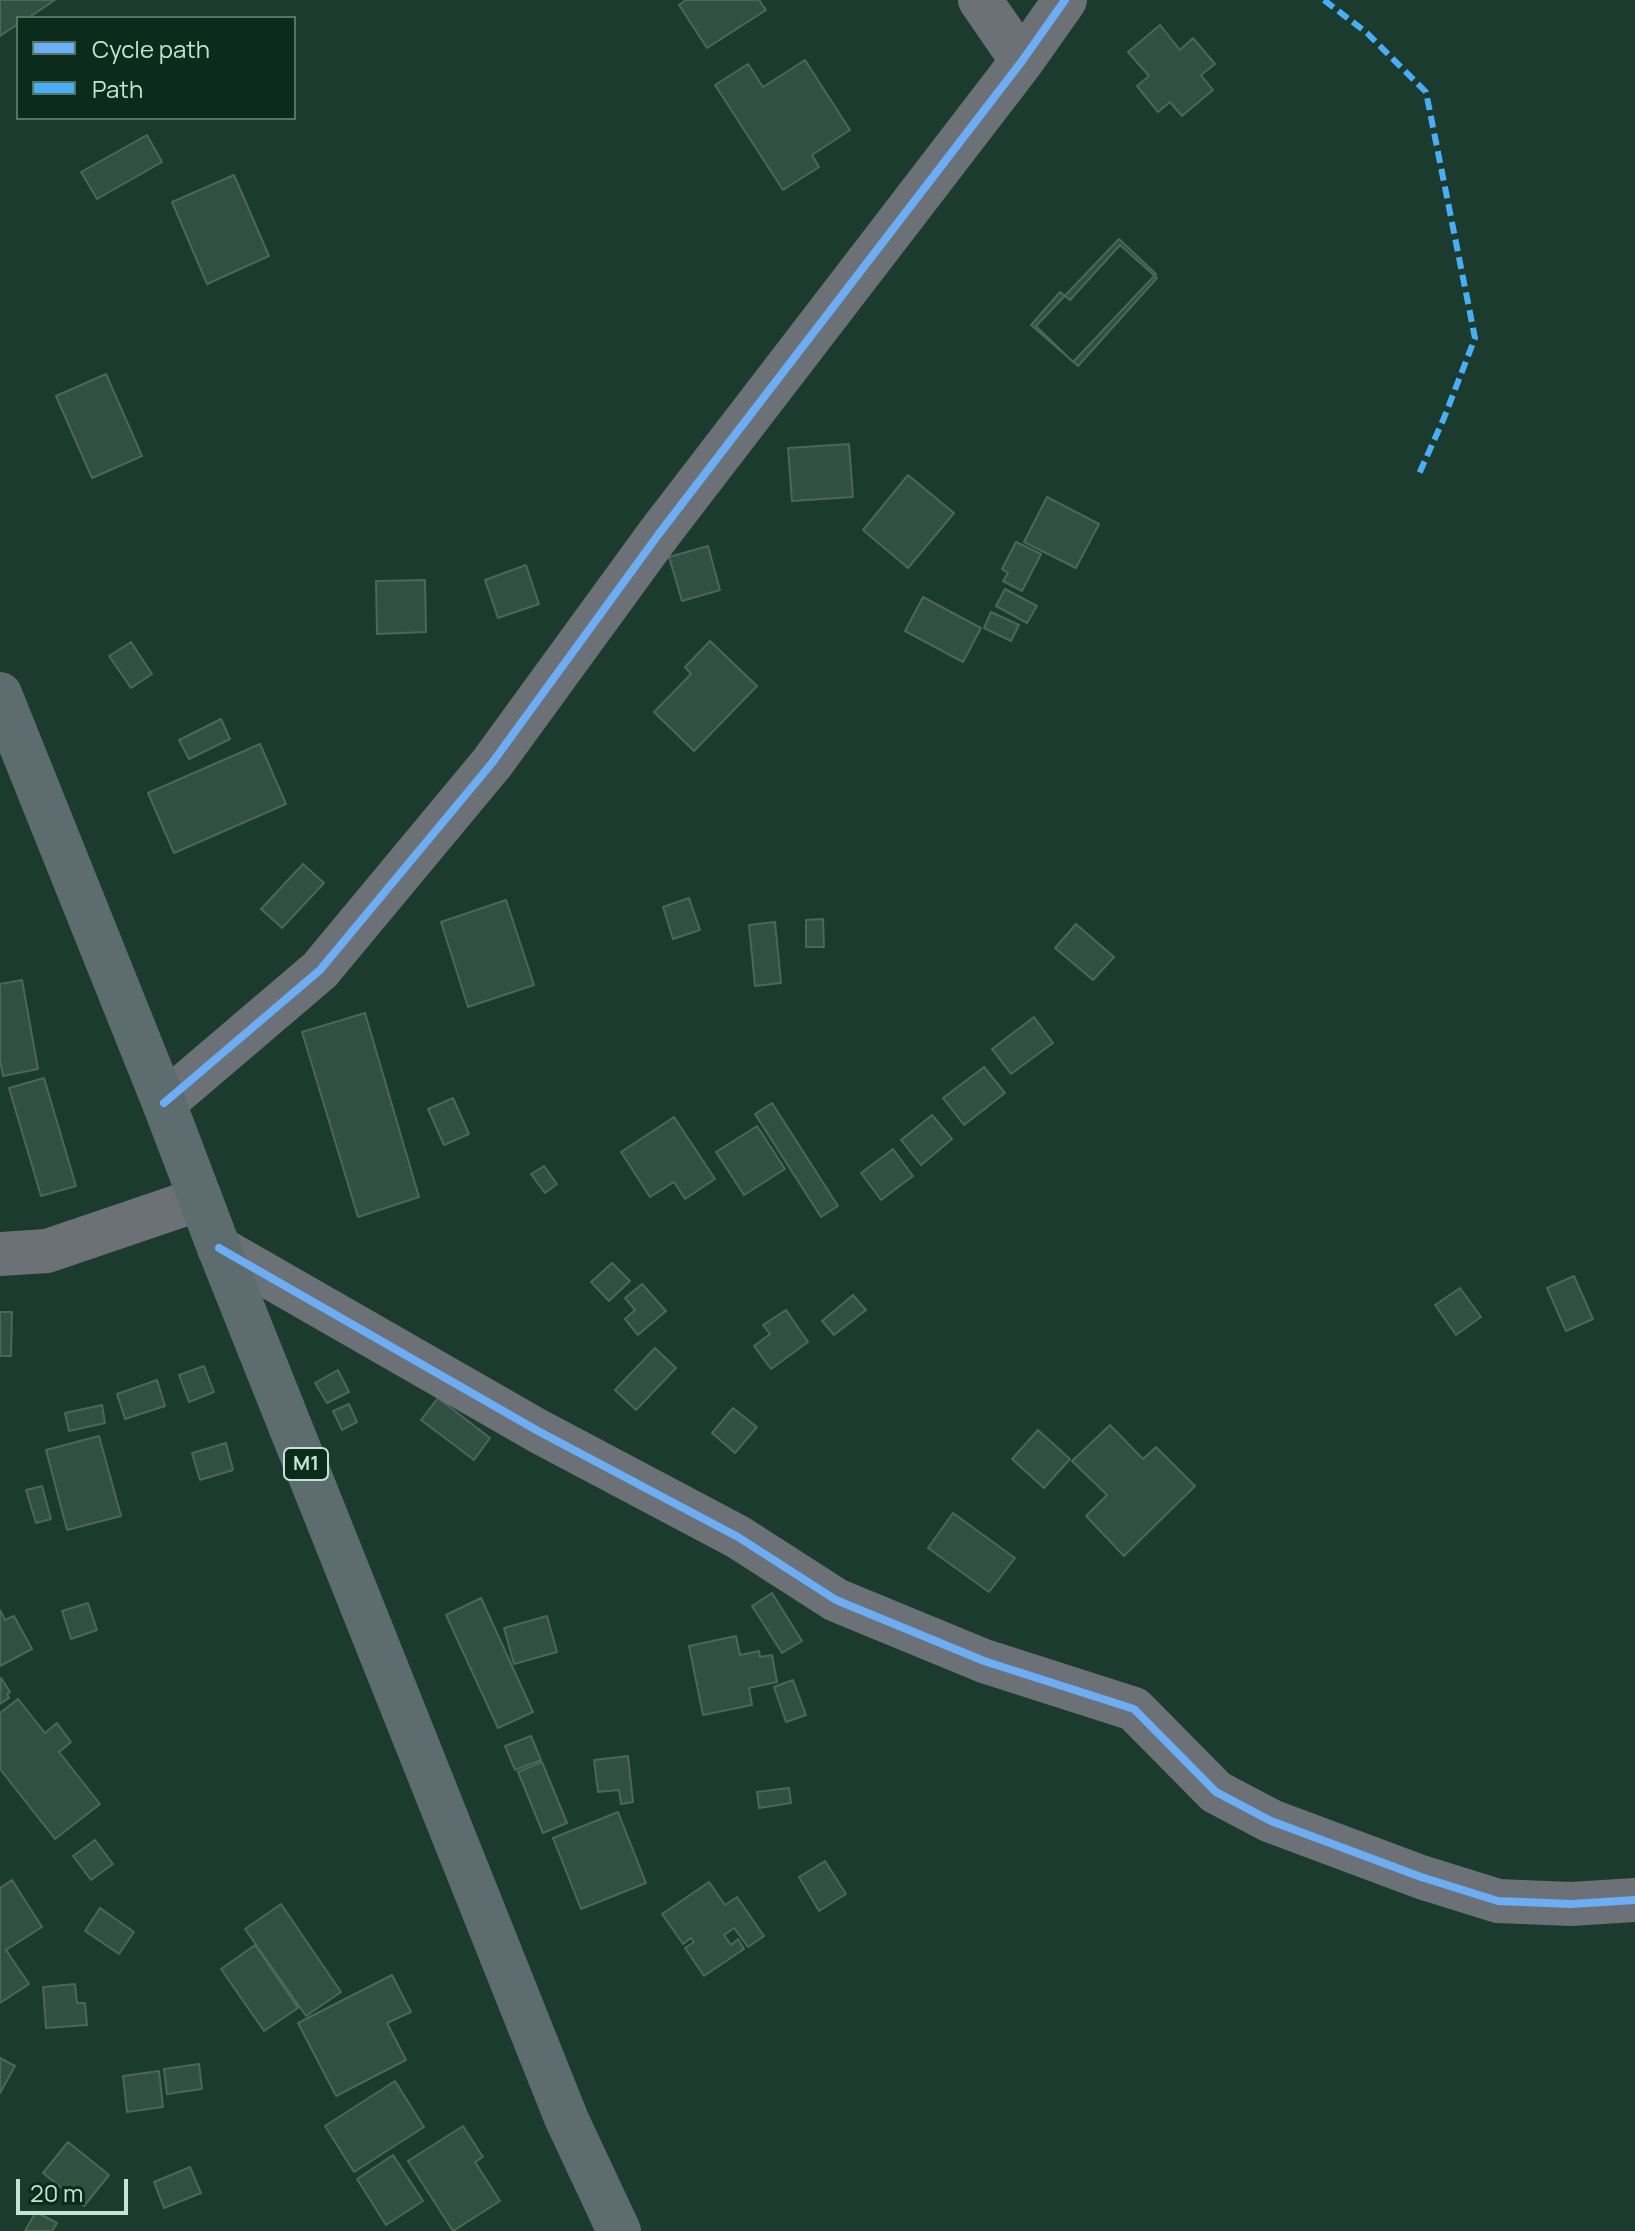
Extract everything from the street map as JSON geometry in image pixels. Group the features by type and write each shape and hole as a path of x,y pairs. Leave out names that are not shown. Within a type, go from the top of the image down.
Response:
{"highway":[{"name":"M1","path":"0,694 567,2120 619,2231"}],"street":[{"path":"980,0 1022,61"},
{"path":"164,1103 320,970 492,763 658,535 1022,61 1065,0"},
{"path":"0,1254 47,1251 200,1199"},
{"path":"219,1248 538,1431 738,1537 836,1600 984,1661 1134,1709 1216,1792 1271,1821 1421,1877 1498,1901 1571,1904 1635,1900"}],"building":[{"path":"0,0 55,0 31,16 16,16 16,25 0,36"},
{"path":"686,0 759,0 766,10 707,48 679,5"},
{"path":"1160,25 1180,50 1193,38 1215,64 1201,75 1213,90 1182,116 1170,102 1158,112 1137,86 1149,76 1128,52"},
{"path":"805,60 850,130 812,155 819,167 783,190 715,85 748,64 763,87"},
{"path":"147,135 162,162 97,199 81,172"},
{"path":"234,175 269,256 207,284 172,202"},
{"path":"1119,239 1156,274 1073,362 1036,326"},
{"path":"1120,245 1157,278 1078,366 1031,325 1060,292 1070,300"},
{"path":"106,374 142,456 92,478 56,396"},
{"path":"849,444 853,497 792,501 788,448"},
{"path":"908,475 954,513 908,568 863,530"},
{"path":"1047,497 1099,524 1076,568 1024,542"},
{"path":"1016,542 1041,554 1022,591 1003,581 1008,573 1002,569"},
{"path":"708,546 720,590 682,601 669,557"},
{"path":"526,565 539,604 498,618 485,580"},
{"path":"425,580 426,632 377,634 376,581"},
{"path":"1005,589 1037,606 1027,623 996,606"},
{"path":"923,597 981,628 963,662 905,631"},
{"path":"991,612 1019,625 1011,641 984,628"},
{"path":"710,641 757,686 694,751 654,712 691,674 685,667"},
{"path":"131,642 152,674 131,688 109,656"},
{"path":"221,719 230,739 189,759 179,740"},
{"path":"260,744 286,804 174,853 148,793"},
{"path":"303,864 324,883 282,928 261,909"},
{"path":"689,898 700,930 673,939 663,907"},
{"path":"506,900 534,985 468,1007 441,922"},
{"path":"823,919 824,947 806,947 806,920"},
{"path":"775,922 781,983 755,986 749,925"},
{"path":"1076,924 1114,957 1093,980 1055,948"},
{"path":"22,980 38,1069 3,1076 0,1060 0,984"},
{"path":"365,1013 419,1197 358,1217 302,1032"},
{"path":"1034,1017 1053,1043 1011,1074 992,1049"},
{"path":"984,1067 1005,1093 964,1125 943,1098"},
{"path":"44,1078 76,1186 41,1196 9,1088"},
{"path":"453,1098 469,1134 444,1145 428,1109"},
{"path":"772,1103 838,1206 821,1217 755,1114"},
{"path":"932,1115 952,1139 921,1165 901,1140"},
{"path":"674,1117 715,1179 685,1199 674,1182 650,1197 621,1152"},
{"path":"757,1126 785,1169 744,1195 716,1152"},
{"path":"893,1149 913,1176 881,1200 861,1173"},
{"path":"544,1166 557,1184 545,1193 531,1174"},
{"path":"612,1263 630,1281 609,1301 591,1282"},
{"path":"1574,1276 1593,1319 1566,1331 1547,1288"},
{"path":"642,1284 666,1311 638,1335 625,1319 635,1310 625,1298"},
{"path":"1460,1288 1481,1317 1456,1335 1435,1305"},
{"path":"853,1295 866,1310 834,1335 822,1321"},
{"path":"786,1310 808,1342 771,1369 754,1346 770,1334 763,1325"},
{"path":"0,1312 12,1312 11,1356 0,1356"},
{"path":"655,1348 676,1368 636,1410 615,1390"},
{"path":"204,1366 214,1392 189,1402 179,1375"},
{"path":"338,1370 349,1392 327,1403 315,1383"},
{"path":"157,1380 165,1406 125,1419 117,1394"},
{"path":"438,1398 490,1438 474,1460 421,1420"},
{"path":"349,1404 357,1422 342,1430 333,1411"},
{"path":"102,1405 105,1423 69,1431 65,1413"},
{"path":"733,1408 757,1427 735,1453 712,1433"},
{"path":"1110,1425 1143,1459 1156,1447 1195,1486 1124,1556 1086,1516 1107,1495 1072,1461"},
{"path":"1038,1430 1070,1459 1044,1488 1012,1459"},
{"path":"99,1436 121,1516 67,1530 46,1450"},
{"path":"226,1443 233,1470 200,1480 192,1453"},
{"path":"42,1486 51,1519 36,1523 26,1490"},
{"path":"953,1513 1015,1558 989,1592 928,1548"},
{"path":"772,1593 802,1641 782,1653 752,1606"},
{"path":"481,1598 533,1712 498,1728 446,1615"},
{"path":"88,1603 97,1630 71,1639 62,1611"},
{"path":"0,1610 5,1620 14,1616 32,1649 0,1666"},
{"path":"547,1616 557,1652 514,1664 504,1628"},
{"path":"736,1636 740,1655 759,1651 760,1657 772,1655 777,1682 749,1688 752,1705 703,1715 689,1646"},
{"path":"1,1678 10,1692 7,1694 9,1698 0,1704"},
{"path":"793,1680 806,1715 786,1722 774,1687"},
{"path":"18,1699 45,1733 57,1723 71,1742 59,1752 100,1804 55,1839 0,1769 0,1713"},
{"path":"531,1736 541,1760 515,1770 505,1746"},
{"path":"628,1756 633,1802 621,1804 619,1790 598,1792 594,1760"},
{"path":"542,1762 567,1823 543,1833 518,1772"},
{"path":"789,1788 791,1803 759,1808 757,1792"},
{"path":"618,1812 646,1883 581,1909 553,1838"},
{"path":"95,1840 113,1864 91,1880 73,1856"},
{"path":"825,1861 846,1894 819,1911 799,1877"},
{"path":"12,1880 42,1927 6,1950 29,1984 0,2003 0,1888"},
{"path":"709,1882 725,1905 737,1897 764,1936 748,1947 734,1928 724,1935 731,1945 738,1939 744,1949 704,1976 685,1948 694,1942 691,1938 683,1944 662,1914"},
{"path":"281,1904 341,1992 306,2016 245,1929"},
{"path":"100,1908 134,1932 119,1954 85,1931"},
{"path":"255,1945 298,2008 264,2031 221,1969"},
{"path":"392,1975 411,2012 387,2023 406,2060 336,2096 298,2023"},
{"path":"75,1984 77,2003 85,2003 87,2025 46,2028 43,1987"},
{"path":"0,2058 15,2066 0,2093"},
{"path":"199,2064 202,2089 167,2094 164,2069"},
{"path":"159,2071 163,2107 127,2112 123,2076"},
{"path":"395,2081 424,2127 354,2172 325,2126"},
{"path":"463,2126 483,2157 475,2162 500,2201 453,2231 408,2161"},
{"path":"68,2142 109,2175 84,2206 43,2173"},
{"path":"393,2155 423,2201 386,2225 357,2179"},
{"path":"190,2167 201,2193 164,2208 154,2182"},
{"path":"36,2212 57,2223 52,2231 25,2231"}],"marked path":[{"path":"1324,0 1367,33 1426,92 1475,338 1419,474"}],"cycle path":[{"path":"164,1103 320,970 492,763 658,535 1022,61 1065,0"},
{"path":"219,1248 538,1431 738,1537 836,1600 984,1661 1134,1709 1216,1792 1271,1821 1421,1877 1498,1901 1571,1904 1635,1900"}]}
